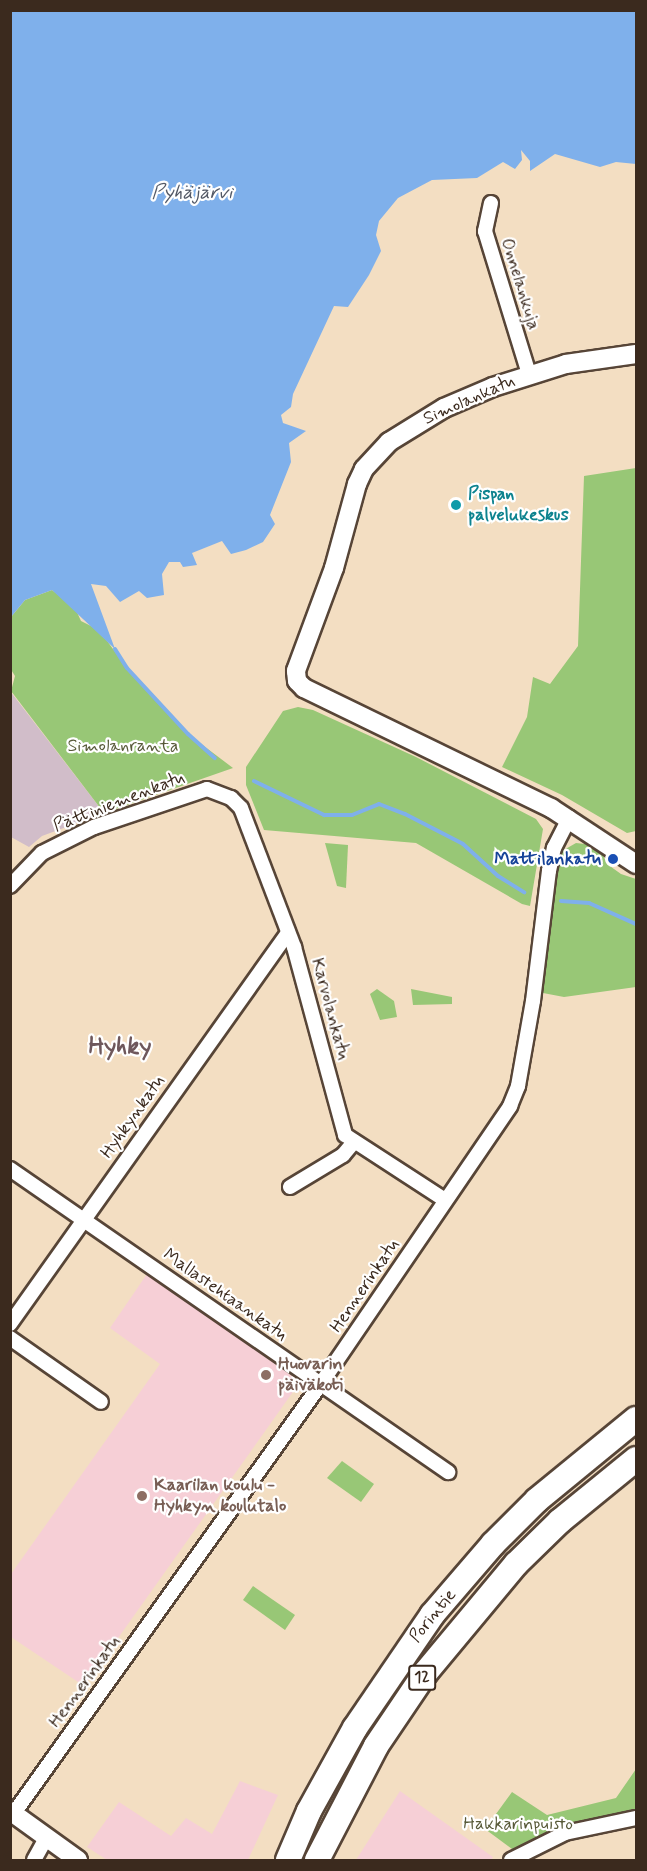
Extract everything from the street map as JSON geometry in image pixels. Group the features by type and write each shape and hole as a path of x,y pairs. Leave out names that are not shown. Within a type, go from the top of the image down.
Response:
{"highway":[{"name":"Porintie","path":"289,1860 309,1811 356,1728 432,1615 493,1544 537,1500 636,1419"},
{"name":"Porintie","path":"318,1860 376,1746 426,1672 516,1564 560,1521 636,1459"}],"street":[{"name":"Onnelankuja","path":"491,203 485,231 529,374"},
{"name":"Simolankatu","path":"570,818 299,685 296,671 334,568 364,469 389,442 413,426 474,395 529,374 601,357 636,354"},
{"name":"Pättiniemenkatu","path":"10,886 42,853 73,835 185,795 207,789 220,791"},
{"name":"Karvolankatu","path":"220,791 241,808 288,933 345,1135 353,1143"},
{"path":"570,818 636,864"},
{"name":"Hennerinkatu","path":"13,1812 320,1385 445,1200 497,1128 518,1086 549,872 554,848 570,818"},
{"name":"Hyhkynkatu","path":"10,1324 288,933"},
{"path":"290,1187 343,1155 353,1143 445,1200"},
{"name":"Mallastehtaankatu","path":"10,1169 448,1472"},
{"path":"10,1338 101,1402"},
{"path":"13,1812 78,1860"},
{"path":"511,1860 565,1833 636,1818"},
{"path":"34,1860 47,1837"}],"shaded area":[{"path":"10,691 104,813 42,836 29,847 11,837"},
{"name":"Kaarilan koulu - Hyhkyn koulutalo","path":"149,1271 300,1382 84,1686 11,1637 11,1574 160,1364 110,1328"},
{"path":"240,1781 278,1795 248,1860 107,1860 87,1847 119,1802 171,1836 186,1818 212,1834"},
{"path":"400,1791 493,1857 491,1860 356,1860"}],"green space":[{"path":"636,468 636,831 627,833 562,795 502,767 527,717 533,677 550,684 578,646 584,476"},
{"name":"Simolanranta","path":"52,590 75,608 81,621 99,630 127,668 188,734 233,768 104,813 11,691 15,676 10,668 11,617 25,600"},
{"path":"298,707 313,710 416,757 536,819 543,829 530,906 522,904 416,843 264,830 246,785 246,767 283,711"},
{"path":"325,843 348,845 346,888 337,886"},
{"path":"576,843 585,844 603,855 607,864 621,874 636,879 636,987 564,997 543,993 557,871 562,851"},
{"path":"377,989 394,1001 397,1017 380,1020 370,994"},
{"path":"411,989 452,997 452,1004 413,1005"},
{"path":"342,1461 374,1484 361,1502 327,1478"},
{"path":"253,1586 295,1615 285,1630 243,1600"},
{"name":"Hakkarinpuisto","path":"636,1769 636,1812 567,1826 516,1852 485,1829 512,1792 547,1815 616,1798"}],"water":[{"name":"Pyhäjärvi","path":"11,10 636,11 636,164 616,162 600,167 555,154 530,171 530,161 521,150 522,160 515,169 503,162 477,178 432,180 398,198 379,221 376,235 381,251 369,275 348,307 334,306 293,394 291,407 281,415 283,423 306,431 289,443 291,462 270,515 275,524 263,542 246,550 231,554 222,541 192,553 197,565 183,567 180,562 169,562 162,574 164,595 147,598 139,591 120,602 106,586 91,584 115,649 52,590 25,600 11,617"}],"waterway":[{"path":"115,649 127,668 188,734 215,758"},
{"path":"254,781 324,815 352,815 379,804 405,814 463,844 498,876 524,892"},
{"path":"561,901 589,903 636,924"}],"place":[{"name":"Pispan palvelukeskus","path":"456,505"},
{"name":"Mattilankatu","path":"613,859"},
{"name":"Huovarin päiväkoti","path":"266,1375"},
{"name":"Kaarilan koulu - Hyhkyn koulutalo","path":"142,1496"}],"district":[{"name":"Hyhky","path":"120,1047"}]}
